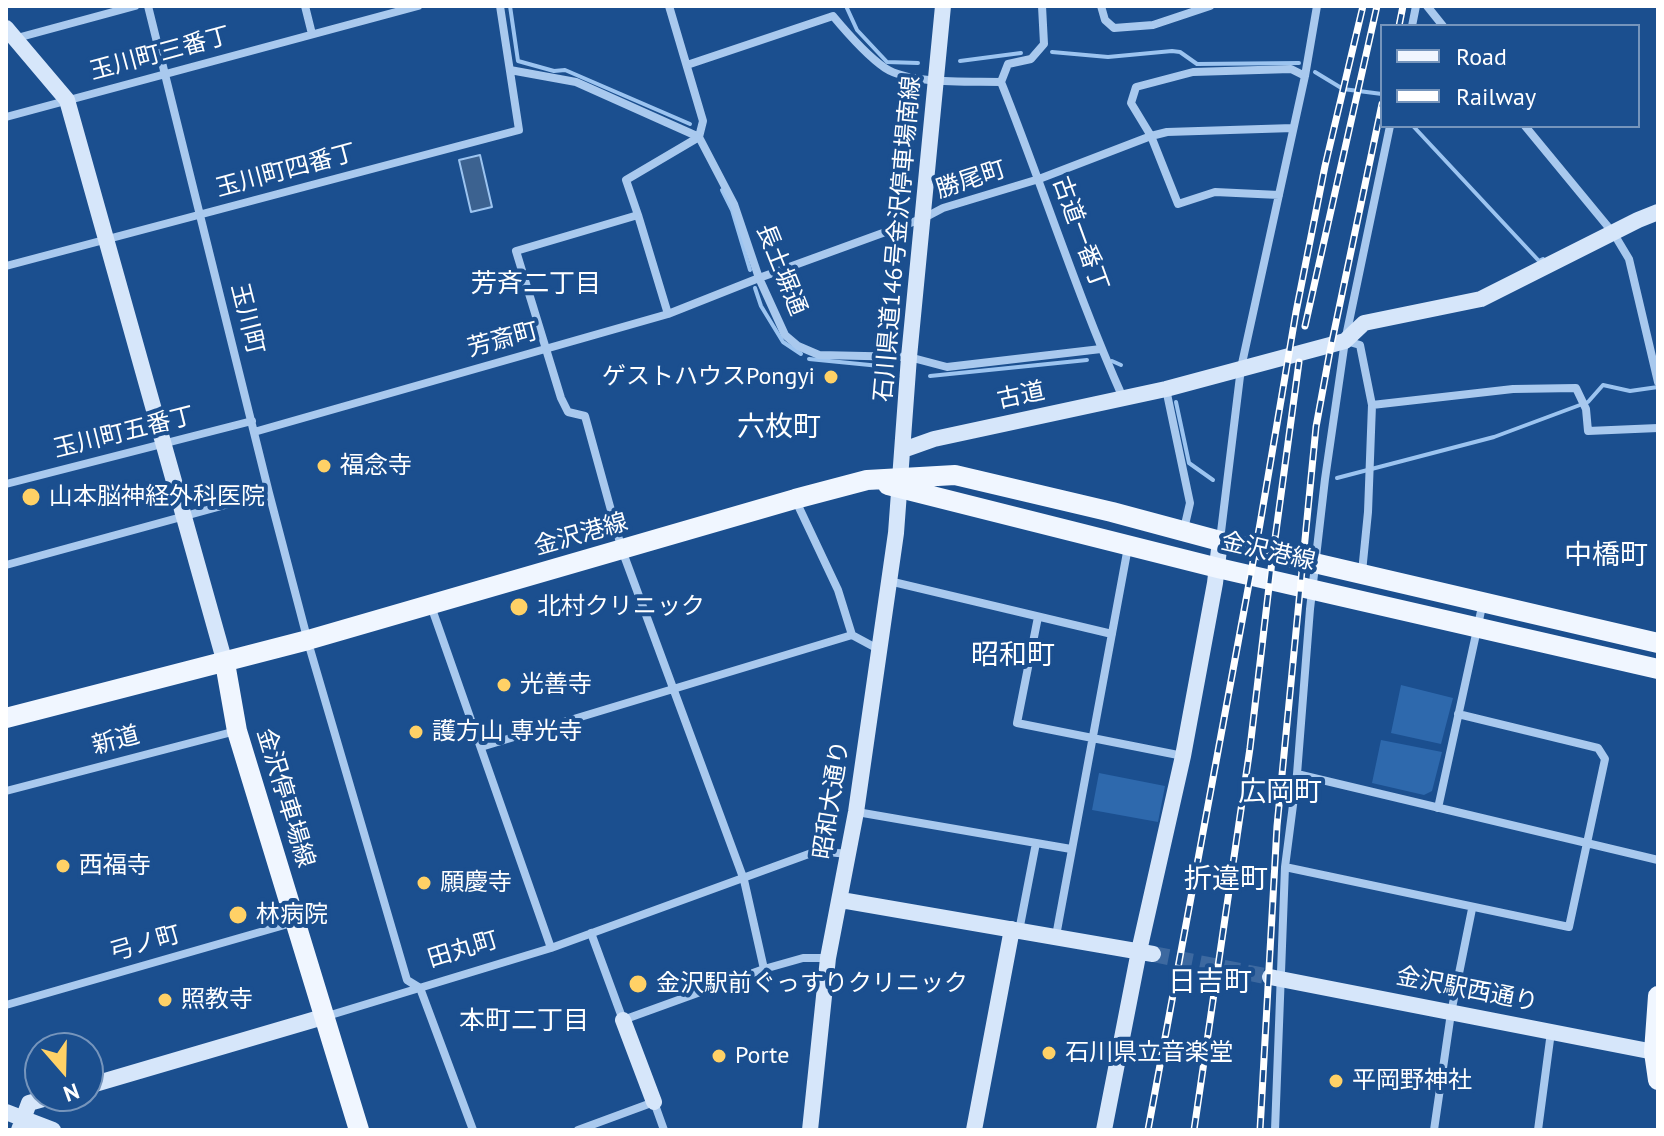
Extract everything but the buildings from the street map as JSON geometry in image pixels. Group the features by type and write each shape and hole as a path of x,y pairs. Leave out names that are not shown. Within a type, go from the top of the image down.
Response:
{"main road":[{"name":"金沢港線","path":"6,718 225,663 867,480 900,482 955,475 1220,541 1658,643"},
{"name":"金沢港線","path":"900,482 1218,568 1658,669"},
{"name":"金沢停車場線","path":"225,663 237,731 359,1130"},
{"path":"1658,996 1658,1080"}],"street":[{"path":"135,6 10,34 67,100 225,663"},
{"name":"玉川町","path":"148,6 308,640 407,980 420,988 473,1130"},
{"path":"305,6 312,34"},
{"name":"玉川町三番丁","path":"6,117 418,6"},
{"path":"500,6 510,70 576,82 699,137"},
{"name":"長土塀通","path":"669,6 703,121 699,137 734,204 759,278 785,335 798,346 819,355 909,357 947,367 1101,349"},
{"name":"石川県道146号金沢停車場南線","path":"900,482 943,6"},
{"path":"687,65 833,16 887,70 904,76 1001,82 1008,64 1031,59 1044,44 1042,6"},
{"path":"1101,6 1105,20 1114,28 1153,25 1191,9 1210,6"},
{"path":"1427,6 1441,24"},
{"path":"1104,1130 1146,952 1218,568 1241,368 1319,7"},
{"path":"1279,195 1215,192 1178,204 1151,136 1131,103 1136,87 1193,72 1291,69 1305,76"},
{"name":"玉川町四番丁","path":"6,266 519,130 510,70"},
{"name":"古道一番丁","path":"1001,82 1101,349 1123,399"},
{"name":"勝尾町","path":"759,278 924,218 943,208 1039,179 1151,136 1167,132 1293,128"},
{"path":"1275,1130 1275,978 1297,774 1310,609 1345,341 1390,128"},
{"path":"1527,128 1614,234 1629,259 1657,380"},
{"path":"668,314 626,180 699,137"},
{"name":"古道","path":"903,450 934,439 1158,391 1345,341 1364,323 1481,299 1658,212"},
{"path":"638,215 516,251 545,349 568,412 585,416 622,550 744,880 764,969"},
{"name":"芳斎町","path":"254,432 668,314 759,278"},
{"path":"1345,341 1360,345 1372,405 1362,573"},
{"path":"1372,405 1513,389 1576,388 1586,409 1588,431 1658,428"},
{"path":"1158,391 1169,408 1190,503 1183,532"},
{"name":"玉川町五番丁","path":"6,484 252,421"},
{"name":"昭和大通り","path":"810,1130 828,958 856,812 900,482"},
{"path":"6,565 269,493"},
{"path":"795,499 838,590 852,635 878,649"},
{"path":"1056,936 1128,545"},
{"path":"889,581 1112,634"},
{"path":"1438,808 1483,601"},
{"path":"431,605 551,948"},
{"path":"1038,617 1017,723 1183,756"},
{"path":"481,747 852,635"},
{"path":"1285,867 1472,909 1569,927 1605,759 1598,748 1458,714"},
{"name":"新道","path":"6,791 237,731"},
{"path":"1297,774 1658,860"},
{"path":"856,812 1071,849"},
{"path":"974,1130 1036,843"},
{"name":"田丸町","path":"104,1081 551,948 817,851 848,854"},
{"path":"841,900 1146,952"},
{"path":"1434,1130 1451,1013 1472,909"},
{"name":"弓ノ町","path":"6,1005 296,922"},
{"path":"591,933 664,1130"},
{"path":"623,1020 764,969 803,958 828,958"},
{"name":"金沢駅西通り","path":"1275,978 1656,1053"},
{"path":"1538,1130 1551,1031"},
{"path":"578,1130 654,1102"},
{"path":"6,1112 21,1124 53,1130"}],"shaded area":[{"path":"480,155 492,207 471,212 459,160"},
{"path":"1401,685 1453,698 1441,744 1391,733"},
{"path":"1381,740 1442,752 1432,791 1424,795 1372,783"},
{"path":"1099,773 1165,786 1158,822 1092,810"}],"waterway":[{"path":"510,6 518,61 554,71 565,70 690,124"},
{"path":"846,6 857,30 887,62 918,63"},
{"path":"1052,52 1108,57 1172,51 1180,52 1197,64 1299,63"},
{"path":"960,61 1021,53"},
{"path":"1315,72 1343,89 1380,94"},
{"path":"1415,128 1539,261 1543,259"},
{"path":"722,190 732,210 750,270"},
{"path":"755,288 761,306 783,342 801,354"},
{"path":"809,359 890,367"},
{"path":"930,376 1087,360"},
{"path":"1112,361 1121,365"},
{"path":"1337,478 1494,437 1588,402 1603,385 1630,391 1658,387"},
{"path":"1176,402 1189,463 1213,480"}],"tunnel":[{"path":"1153,954 1270,977"}],"railway":[{"path":"1148,1130 1296,312 1325,166 1363,6"},
{"path":"1305,326 1377,6"},
{"path":"1399,24 1403,6"},
{"path":"1260,1130 1277,826 1316,427 1380,114"},
{"path":"1194,1130 1250,748 1299,362"}],"place":[{"name":"ゲストハウスPongyi","path":"831,377"},
{"name":"福念寺","path":"324,466"},
{"name":"山本脳神経外科医院","path":"31,497"},
{"name":"北村クリニック","path":"519,607"},
{"name":"光善寺","path":"504,685"},
{"name":"護方山 専光寺","path":"416,732"},
{"name":"西福寺","path":"63,866"},
{"name":"願慶寺","path":"424,883"},
{"name":"林病院","path":"238,915"},
{"name":"金沢駅前ぐっすりクリニック","path":"638,984"},
{"name":"照教寺","path":"165,1000"},
{"name":"石川県立音楽堂","path":"1049,1053"},
{"name":"Porte","path":"719,1056"},
{"name":"平岡野神社","path":"1336,1081"}],"district":[{"name":"芳斉二丁目","path":"536,285"},
{"name":"六枚町","path":"779,428"},
{"name":"中橋町","path":"1606,556"},
{"name":"昭和町","path":"1013,656"},
{"name":"広岡町","path":"1280,793"},
{"name":"折違町","path":"1226,880"},
{"name":"日吉町","path":"1210,983"},
{"name":"本町二丁目","path":"524,1022"}]}
